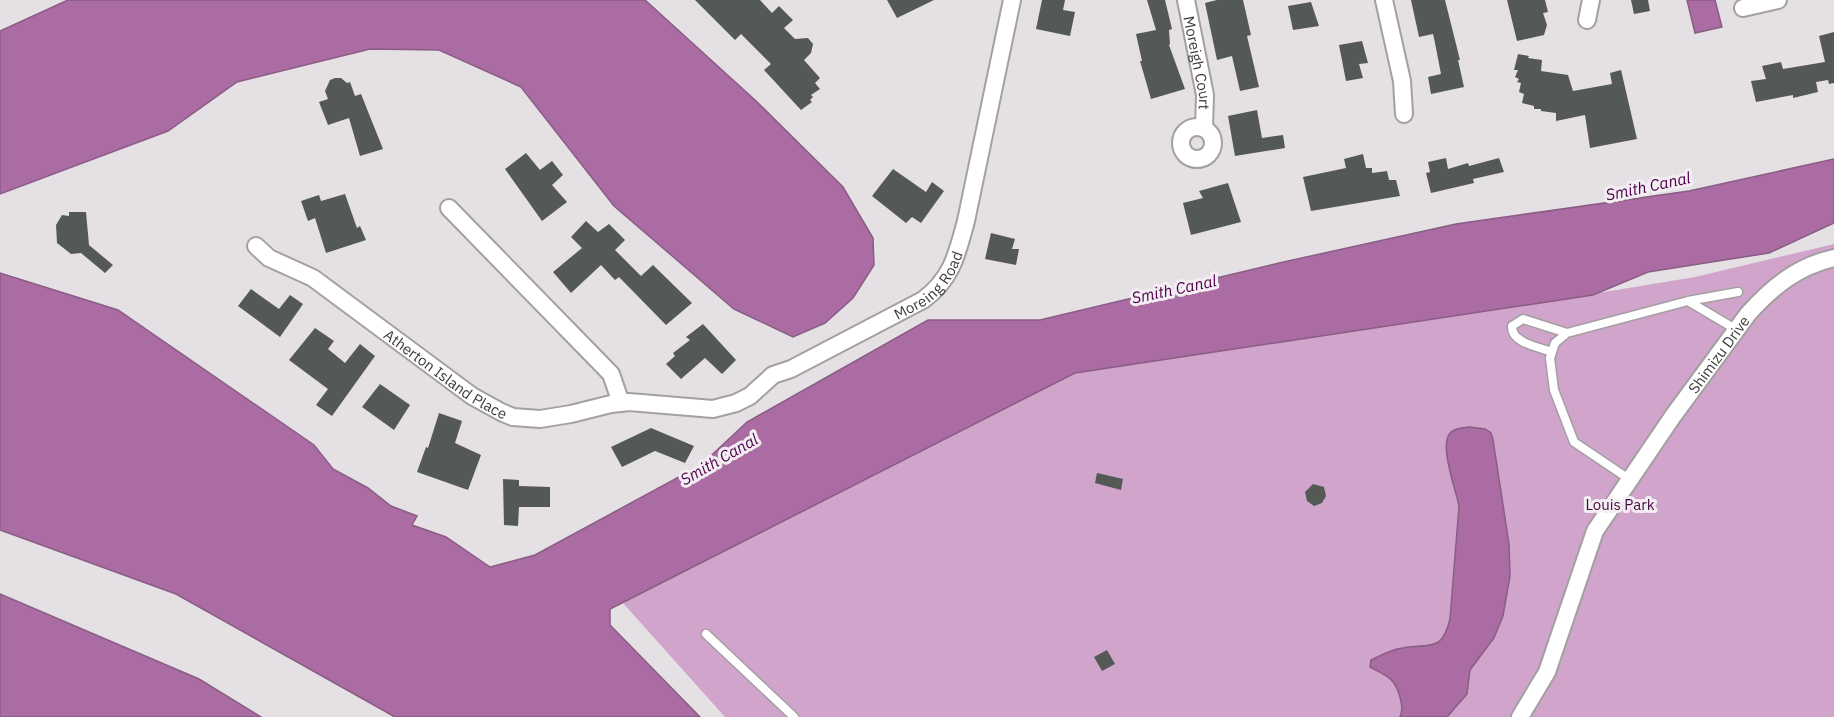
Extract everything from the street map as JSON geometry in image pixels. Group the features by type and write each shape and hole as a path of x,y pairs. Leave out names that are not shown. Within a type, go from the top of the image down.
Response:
{"street":[{"name":"Moreing Road","path":"662,405 713,409 736,404 750,396 773,375 791,369 923,300 946,279 959,246 1012,0"},
{"name":"Moreigh Court","path":"1186,0 1205,96 1204,128"},
{"path":"1384,0 1402,81 1404,114"},
{"path":"1587,20 1591,0"},
{"path":"1743,8 1778,0"},
{"path":"449,208 611,374 621,403"},
{"name":"Atherton Island Place","path":"256,246 269,258 313,278 472,396 501,412 524,418 540,419 621,403 662,405"},
{"name":"Shimizu Drive","path":"1520,717 1547,672 1595,531 1629,479 1763,297 1782,281 1801,270 1834,258"}],"lane":[{"path":"1629,479 1574,442 1554,390 1550,358 1555,343 1567,333 1688,301 1738,292"},
{"path":"1688,301 1737,330"},
{"path":"1552,351 1516,339 1512,326 1523,319 1567,333"},
{"path":"706,634 794,717"}],"green space":[{"name":"Louis Park","path":"1834,244 1834,717 725,717 614,593 1064,372 1496,310 1695,277"}],"water":[{"path":"68,0 645,0 755,100 843,187 873,238 874,265 853,298 825,323 793,337 734,309 614,206 521,87 439,50 370,49 237,82 168,131 0,194 0,31"},
{"path":"1687,0 1715,0 1722,27 1695,33"},
{"name":"Smith Canal","path":"1834,159 1834,223 1769,253 1648,272 1593,295 1075,373 610,609 610,625 700,717 395,717 176,594 0,530 0,273 118,310 314,445 333,469 368,488 391,506 417,516 412,525 446,537 490,567 535,555 701,465 747,422 928,320 1040,320 1456,224 1689,191"},
{"path":"1469,427 1485,429 1491,433 1493,440 1509,544 1510,576 1503,616 1494,638 1470,670 1467,694 1447,717 1400,717 1402,705 1396,686 1386,675 1370,667 1371,660 1387,652 1434,644 1443,637 1447,630 1450,619 1459,506 1446,446 1451,432"},
{"path":"0,594 199,679 261,717 0,717"}],"building":[{"path":"695,0 760,0 772,13 779,6 793,20 784,28 795,39 808,38 813,44 811,53 804,60 820,78 815,83 820,89 811,95 812,102 801,110 764,70 771,64 741,34 735,40"},
{"path":"887,0 934,0 897,18"},
{"path":"1042,0 1065,0 1063,10 1075,12 1070,36 1036,29"},
{"path":"1147,0 1165,0 1172,29 1169,30 1169,45 1185,89 1151,99 1140,61 1142,61 1136,34 1156,30"},
{"path":"1217,0 1243,0 1251,35 1247,36 1259,87 1240,91 1232,56 1217,60 1205,3"},
{"path":"1411,0 1445,0 1460,60 1458,60 1464,87 1431,94 1428,77 1441,74 1435,43 1433,34 1419,37"},
{"path":"1507,0 1545,0 1548,12 1543,13 1547,25 1544,35 1517,41"},
{"path":"1631,0 1648,0 1650,11 1634,14"},
{"path":"1311,2 1319,26 1293,30 1288,6"},
{"path":"1834,32 1834,83 1829,84 1828,80 1816,82 1818,92 1793,98 1793,95 1756,102 1751,81 1766,79 1762,66 1781,62 1783,69 1825,62 1819,36"},
{"path":"1362,41 1368,63 1359,64 1363,78 1346,81 1339,45"},
{"path":"1518,54 1542,60 1541,71 1568,75 1573,91 1612,84 1610,73 1621,70 1637,139 1590,148 1585,115 1556,121 1556,113 1534,109 1534,106 1522,103 1524,94 1519,92 1521,83 1517,82 1519,79 1515,77 1518,70 1514,70"},
{"path":"335,78 350,82 355,96 361,94 383,149 360,156 349,118 328,125 319,102 328,99 325,91 330,80"},
{"path":"1257,110 1262,138 1283,135 1285,148 1235,156 1228,116"},
{"path":"526,153 540,170 552,161 563,175 552,185 567,202 542,221 505,169"},
{"path":"1363,154 1366,168 1372,168 1372,173 1387,171 1389,180 1396,180 1400,196 1311,211 1303,177 1346,168 1344,159"},
{"path":"1446,158 1448,169 1499,158 1504,172 1473,179 1474,183 1431,193 1426,173 1430,172 1428,162"},
{"path":"893,169 926,192 932,182 944,191 921,223 912,217 906,223 872,196"},
{"path":"1228,183 1241,222 1191,235 1183,203 1203,198 1199,191"},
{"path":"345,194 357,228 360,226 366,240 326,253 315,218 308,221 301,201 319,195 321,201"},
{"path":"69,212 86,212 89,245 113,265 105,273 81,253 71,254 57,243 56,225 62,215 69,216"},
{"path":"586,221 598,232 609,224 625,240 615,250 641,276 653,265 692,303 666,325 619,277 615,280 601,265 571,293 553,272 582,248 571,237"},
{"path":"991,233 1015,239 1012,249 1019,249 1016,265 985,259"},
{"path":"251,289 279,309 290,295 303,304 280,337 238,306"},
{"path":"703,324 736,360 722,374 705,358 681,379 666,364 675,356 673,353 690,340 686,337"},
{"path":"315,328 334,341 328,349 345,363 360,344 375,356 332,416 316,405 328,389 289,360"},
{"path":"380,384 410,405 394,430 362,407"},
{"path":"439,413 462,421 455,443 481,455 468,490 417,472 426,447 428,448"},
{"path":"651,428 694,446 685,463 655,451 622,467 611,447"},
{"path":"1097,473 1123,479 1121,490 1095,483"},
{"path":"503,479 519,480 519,486 550,487 550,507 519,507 518,526 504,525"},
{"path":"1313,484 1324,487 1326,496 1322,503 1314,506 1307,501 1305,492"},
{"path":"1107,650 1115,664 1102,671 1094,657"}]}
